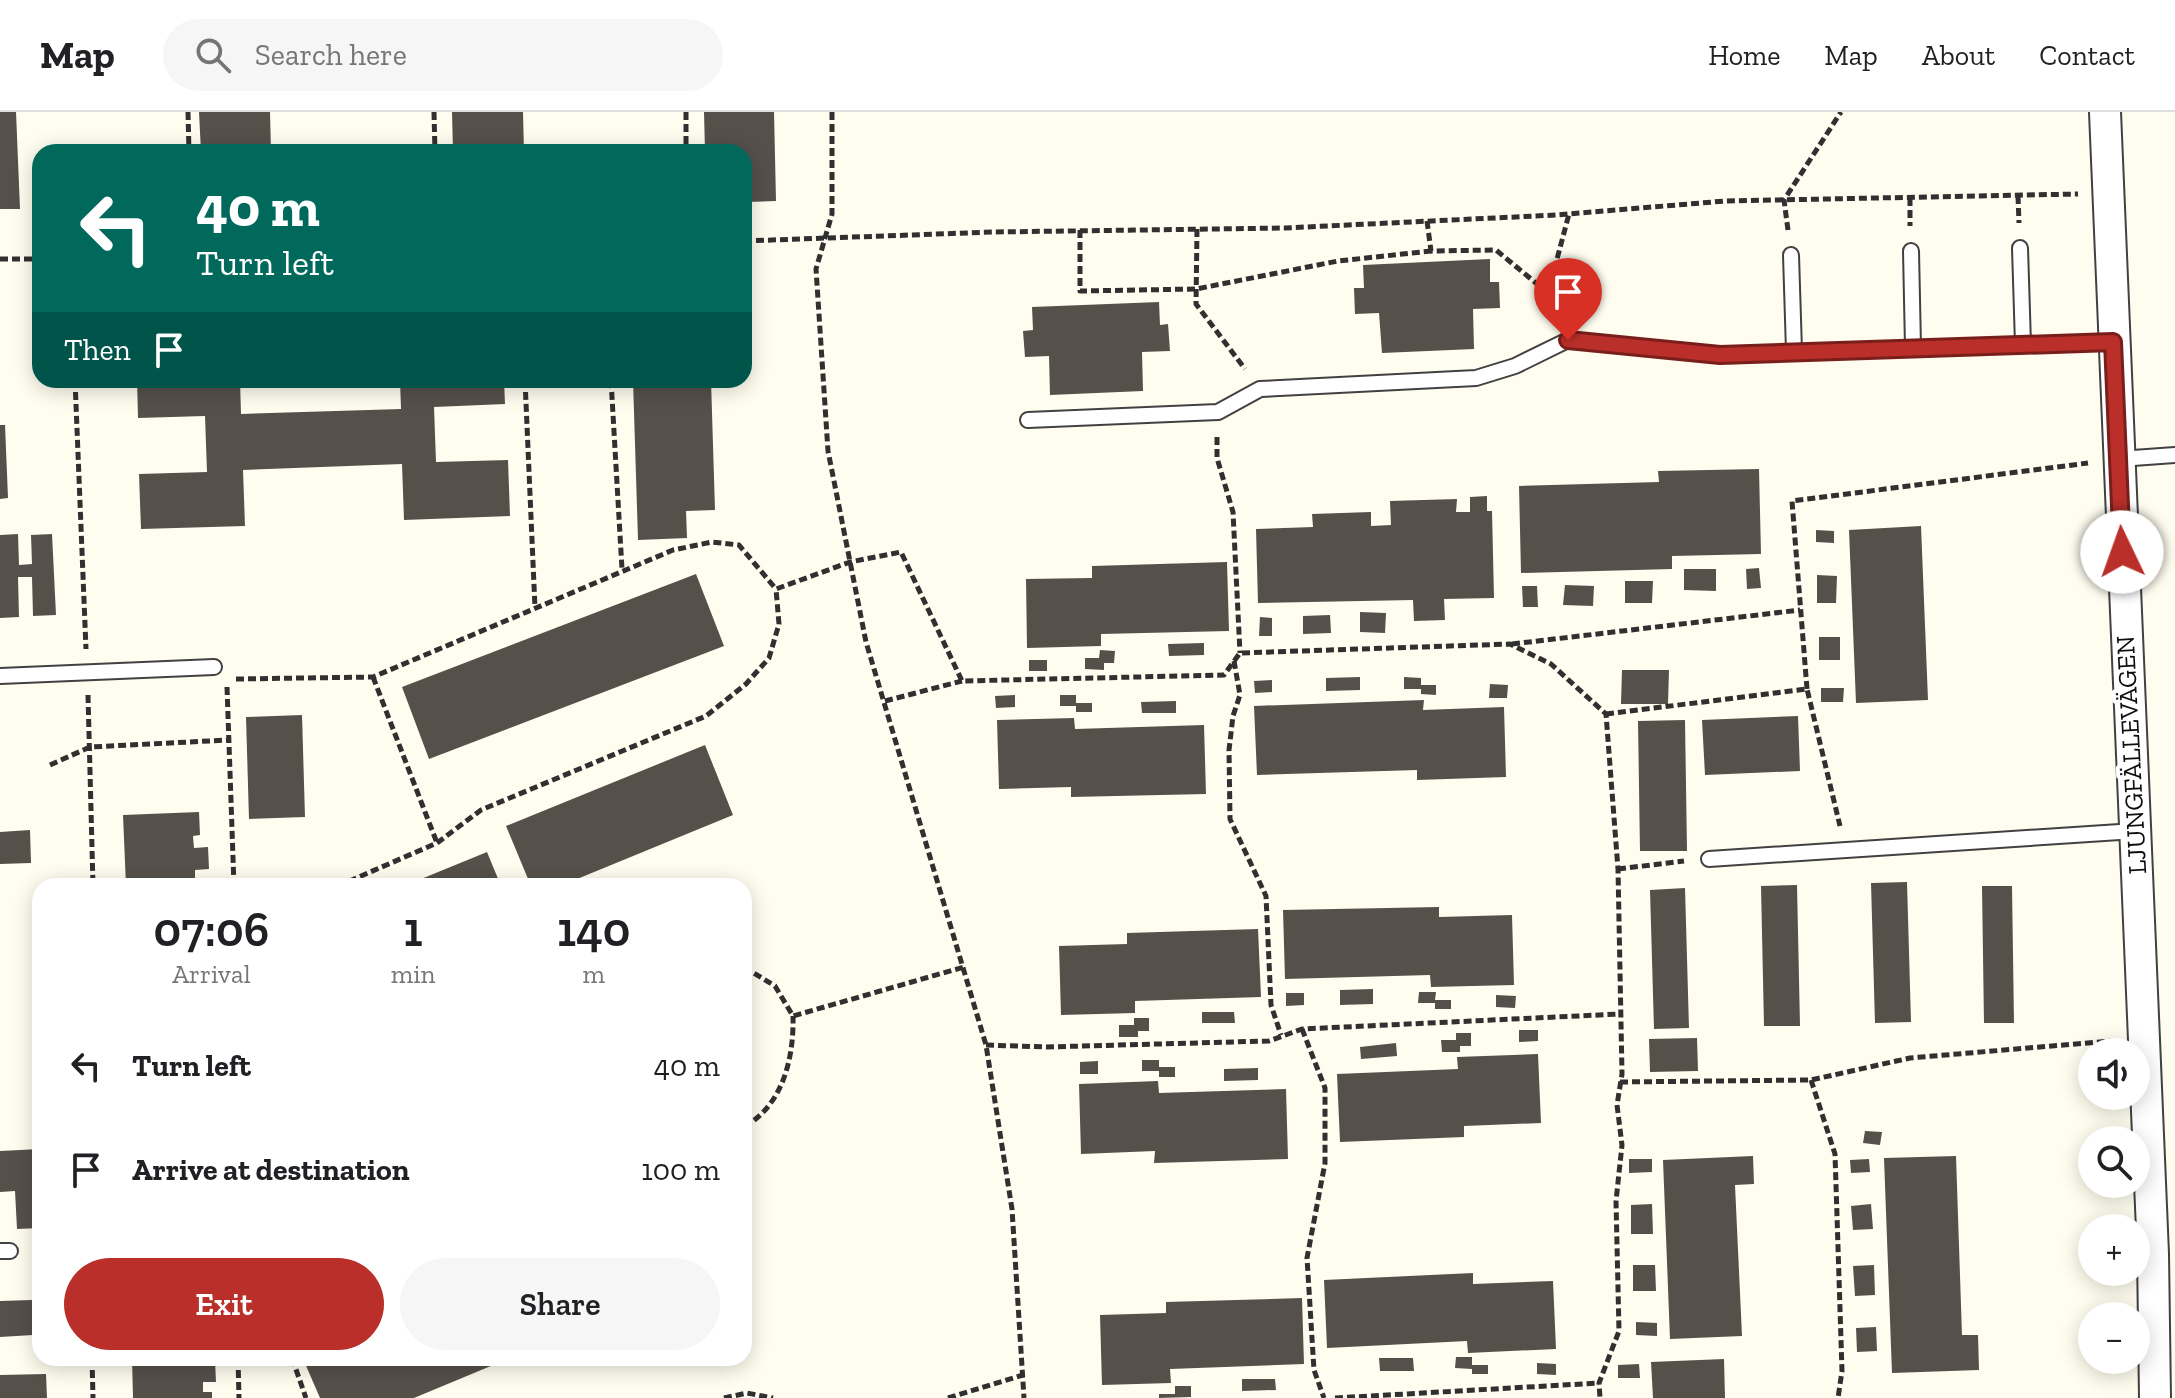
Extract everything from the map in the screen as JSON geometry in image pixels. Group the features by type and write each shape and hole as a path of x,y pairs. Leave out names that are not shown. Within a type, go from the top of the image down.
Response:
{"street":[{"name":"LJUNGFÄLLEVÄGEN","path":"2105,112 2106,194 2144,1038"},
{"name":"LJUNGFÄLLEVÄGEN","path":"2150,1103 2164,1254 2155,1398"}],"lane":[{"path":"2020,248 2023,344"},
{"path":"1911,251 1913,347"},
{"path":"1791,255 1794,351"},
{"path":"1028,420 1218,412 1260,389 1476,378 1515,366 1568,340 1720,355 2113,342"},
{"path":"2118,459 2175,455"},
{"path":"0,676 214,667"},
{"path":"1709,859 2135,831"}],"path":[{"path":"188,112 189,144"},
{"path":"434,112 435,144"},
{"path":"686,112 686,144"},
{"path":"832,112 832,214 816,269 828,451 866,642 986,1045 1012,1209 1024,1398"},
{"path":"1784,200 1841,112"},
{"path":"752,241 1427,221 1784,200 2106,194"},
{"path":"1548,293 1569,214"},
{"path":"1427,221 1431,251"},
{"path":"1197,229 1196,304 1260,389"},
{"path":"1080,230 1080,291 1196,289 1338,261 1431,251 1496,250 1548,293 1568,340"},
{"path":"0,259 32,259"},
{"path":"75,388 93,878"},
{"path":"525,388 535,608"},
{"path":"611,388 622,569"},
{"path":"885,701 962,681 1224,675 1240,653 1233,512 1217,458 1218,412"},
{"path":"1846,850 1807,689 1792,501 2118,459"},
{"path":"234,878 227,679 373,677 622,569 673,550 712,542 739,545 776,589 779,624 769,658 746,684 706,716 481,810 437,843 356,878"},
{"path":"776,589 850,562 901,552 962,681"},
{"path":"1240,653 1507,645 1800,610"},
{"path":"1507,645 1551,664 1606,714 1618,869 1620,1082 1617,1105 1622,1145 1616,1201 1619,1331 1599,1383 1600,1398"},
{"path":"1234,661 1240,695 1233,716 1229,750 1230,819 1266,896 1271,1005 1281,1035"},
{"path":"373,677 437,843"},
{"path":"1606,714 1807,689"},
{"path":"50,765 90,747 229,740"},
{"path":"1618,869 1709,859"},
{"path":"793,1016 964,967"},
{"path":"752,972 775,986 793,1016 794,1050 781,1086 752,1122"},
{"path":"986,1045 1046,1047 1269,1041 1302,1029 1620,1014"},
{"path":"1302,1029 1325,1088 1325,1163 1307,1258 1314,1370 1324,1398"},
{"path":"1620,1082 1811,1080 1910,1058 2078,1044"},
{"path":"1811,1080 1835,1154 1842,1371 1838,1398"},
{"path":"92,1366 93,1398"},
{"path":"238,1366 239,1398"},
{"path":"295,1366 306,1398"},
{"path":"948,1398 1023,1375"},
{"path":"1335,1398 1599,1383"},
{"path":"724,1398 747,1393 773,1398"}],"building":[{"path":"0,112 16,112 20,209 0,209"},
{"path":"199,112 270,112 271,144 201,144"},
{"path":"452,112 523,112 524,144 453,144"},
{"path":"704,112 774,112 776,201 752,202 752,144 705,144"},
{"path":"1490,259 1490,282 1499,282 1500,308 1473,309 1474,349 1382,353 1379,313 1355,314 1354,288 1364,288 1363,265"},
{"path":"1159,302 1160,325 1168,324 1170,351 1142,352 1143,391 1050,395 1049,356 1025,357 1023,331 1033,330 1032,307"},
{"path":"137,388 240,388 241,414 401,409 400,388 504,388 505,404 434,407 436,462 508,460 510,516 404,520 402,464 243,470 245,526 141,529 139,474 207,472 205,416 138,418"},
{"path":"633,388 711,388 715,510 686,511 687,538 638,540"},
{"path":"0,425 5,425 8,498 0,499"},
{"path":"1759,469 1761,554 1672,556 1672,569 1521,573 1519,486 1659,482 1658,471"},
{"path":"1487,496 1487,511 1492,511 1494,598 1444,599 1445,620 1414,621 1413,600 1258,603 1256,529 1313,527 1312,514 1371,512 1371,526 1391,525 1390,501 1457,499 1456,512 1470,512 1470,497"},
{"path":"1921,526 1928,700 1856,703 1849,530"},
{"path":"1816,530 1834,531 1834,543 1816,542"},
{"path":"18,534 19,565 32,564 31,535 52,534 56,615 33,616 32,577 18,577 19,617 0,618 0,535"},
{"path":"1227,562 1229,631 1101,634 1101,646 1027,648 1026,579 1092,578 1092,566"},
{"path":"1759,568 1761,588 1747,589 1746,569"},
{"path":"1684,569 1716,569 1716,591 1684,590"},
{"path":"696,574 724,646 429,759 402,687"},
{"path":"1817,575 1837,576 1836,603 1817,603"},
{"path":"1625,581 1653,581 1652,603 1625,603"},
{"path":"1565,585 1594,586 1593,606 1563,605"},
{"path":"1522,586 1537,586 1538,607 1523,607"},
{"path":"1360,612 1386,613 1385,633 1360,632"},
{"path":"1330,615 1331,633 1303,634 1303,616"},
{"path":"1260,617 1272,618 1272,636 1259,636"},
{"path":"1819,637 1840,637 1840,660 1819,660"},
{"path":"1204,643 1204,655 1169,656 1168,644"},
{"path":"1100,650 1115,651 1114,663 1104,663 1104,670 1085,669 1085,658 1099,658"},
{"path":"1029,660 1047,660 1047,671 1029,671"},
{"path":"1622,670 1669,670 1668,704 1621,704"},
{"path":"1360,677 1360,690 1326,691 1326,678"},
{"path":"1404,677 1421,678 1421,685 1436,685 1436,695 1421,694 1421,689 1404,689"},
{"path":"1272,680 1272,692 1255,693 1254,681"},
{"path":"1490,684 1508,685 1507,698 1489,698"},
{"path":"1821,688 1844,688 1843,702 1821,702"},
{"path":"1015,695 1015,707 996,708 995,696"},
{"path":"1060,695 1076,695 1076,703 1092,703 1092,712 1076,712 1076,706 1060,706"},
{"path":"1424,700 1423,710 1504,707 1506,777 1417,780 1417,770 1257,775 1254,706"},
{"path":"1176,701 1176,713 1142,713 1141,702"},
{"path":"302,715 305,817 249,819 246,717"},
{"path":"1798,716 1800,771 1705,775 1702,720"},
{"path":"1074,718 1075,729 1204,725 1206,794 1071,797 1071,787 999,789 997,720"},
{"path":"1685,720 1687,851 1640,851 1638,721"},
{"path":"705,745 733,815 579,878 528,878 506,826"},
{"path":"199,812 200,835 193,836 194,848 208,847 209,869 195,870 195,878 126,878 123,815"},
{"path":"30,830 31,863 0,864 0,832"},
{"path":"487,852 498,878 424,878"},
{"path":"1907,882 1911,1022 1875,1023 1871,883"},
{"path":"1797,885 1800,1026 1764,1026 1761,886"},
{"path":"1982,886 2012,886 2014,1023 1984,1023"},
{"path":"1685,888 1689,1028 1654,1029 1650,890"},
{"path":"1439,907 1439,917 1512,915 1514,985 1431,987 1430,975 1285,979 1283,910"},
{"path":"1258,929 1261,997 1135,1001 1135,1013 1061,1015 1059,946 1127,944 1127,933"},
{"path":"1373,989 1373,1004 1340,1005 1340,990"},
{"path":"1419,992 1436,992 1435,1000 1451,1000 1451,1009 1435,1009 1435,1003 1418,1003"},
{"path":"1286,993 1304,993 1304,1005 1286,1006"},
{"path":"1496,995 1516,996 1515,1008 1496,1007"},
{"path":"1202,1012 1234,1012 1235,1023 1202,1023"},
{"path":"1134,1018 1149,1018 1149,1031 1138,1031 1138,1037 1119,1037 1119,1025 1134,1025"},
{"path":"1519,1030 1538,1030 1538,1041 1519,1042"},
{"path":"1456,1033 1471,1033 1471,1046 1460,1046 1460,1052 1442,1052 1441,1040 1456,1040"},
{"path":"1697,1038 1698,1071 1650,1072 1649,1039"},
{"path":"1396,1043 1397,1056 1361,1059 1360,1047"},
{"path":"1538,1054 1541,1123 1464,1126 1464,1137 1340,1142 1337,1074 1458,1069 1457,1057"},
{"path":"1142,1060 1159,1060 1159,1067 1175,1067 1175,1077 1159,1077 1159,1071 1142,1071"},
{"path":"1098,1061 1098,1074 1080,1074 1080,1062"},
{"path":"1258,1068 1258,1080 1224,1081 1224,1069"},
{"path":"1158,1081 1159,1093 1286,1089 1288,1159 1154,1163 1155,1151 1081,1154 1079,1084"},
{"path":"1865,1131 1882,1132 1880,1145 1863,1143"},
{"path":"32,1149 32,1228 17,1229 15,1191 0,1192 0,1151"},
{"path":"1753,1156 1754,1184 1735,1185 1742,1336 1670,1339 1663,1160"},
{"path":"1956,1156 1962,1335 1978,1335 1979,1370 1892,1373 1884,1158"},
{"path":"1629,1159 1652,1159 1652,1172 1629,1173"},
{"path":"1869,1159 1870,1172 1851,1173 1850,1160"},
{"path":"1652,1204 1653,1234 1631,1234 1631,1205"},
{"path":"1871,1204 1873,1229 1853,1230 1851,1206"},
{"path":"1633,1265 1655,1265 1656,1291 1633,1291"},
{"path":"1874,1265 1875,1295 1855,1296 1853,1266"},
{"path":"1473,1273 1473,1284 1553,1281 1556,1349 1468,1353 1467,1341 1327,1348 1324,1280"},
{"path":"1302,1298 1304,1364 1170,1369 1171,1383 1102,1385 1100,1315 1166,1313 1166,1302"},
{"path":"32,1300 32,1335 0,1337 0,1301"},
{"path":"1636,1322 1657,1323 1657,1336 1636,1335"},
{"path":"1876,1327 1877,1351 1857,1352 1856,1328"},
{"path":"1456,1357 1472,1357 1472,1365 1488,1365 1488,1374 1472,1374 1472,1369 1455,1368"},
{"path":"1379,1358 1413,1358 1414,1371 1380,1371"},
{"path":"1724,1359 1725,1398 1653,1398 1651,1362"},
{"path":"1537,1363 1556,1364 1556,1375 1537,1374"},
{"path":"1639,1364 1640,1378 1618,1378 1618,1365"},
{"path":"132,1366 215,1366 216,1382 203,1382 203,1392 212,1392 212,1398 133,1398"},
{"path":"306,1366 491,1366 414,1398 320,1398"},
{"path":"46,1374 47,1398 0,1398 0,1375"},
{"path":"1242,1379 1275,1379 1276,1390 1242,1391"},
{"path":"1175,1386 1191,1386 1191,1397 1159,1398 1159,1394 1175,1394"}],"route":[{"path":"1568,340 1720,355 2113,342 2122,552"}]}
